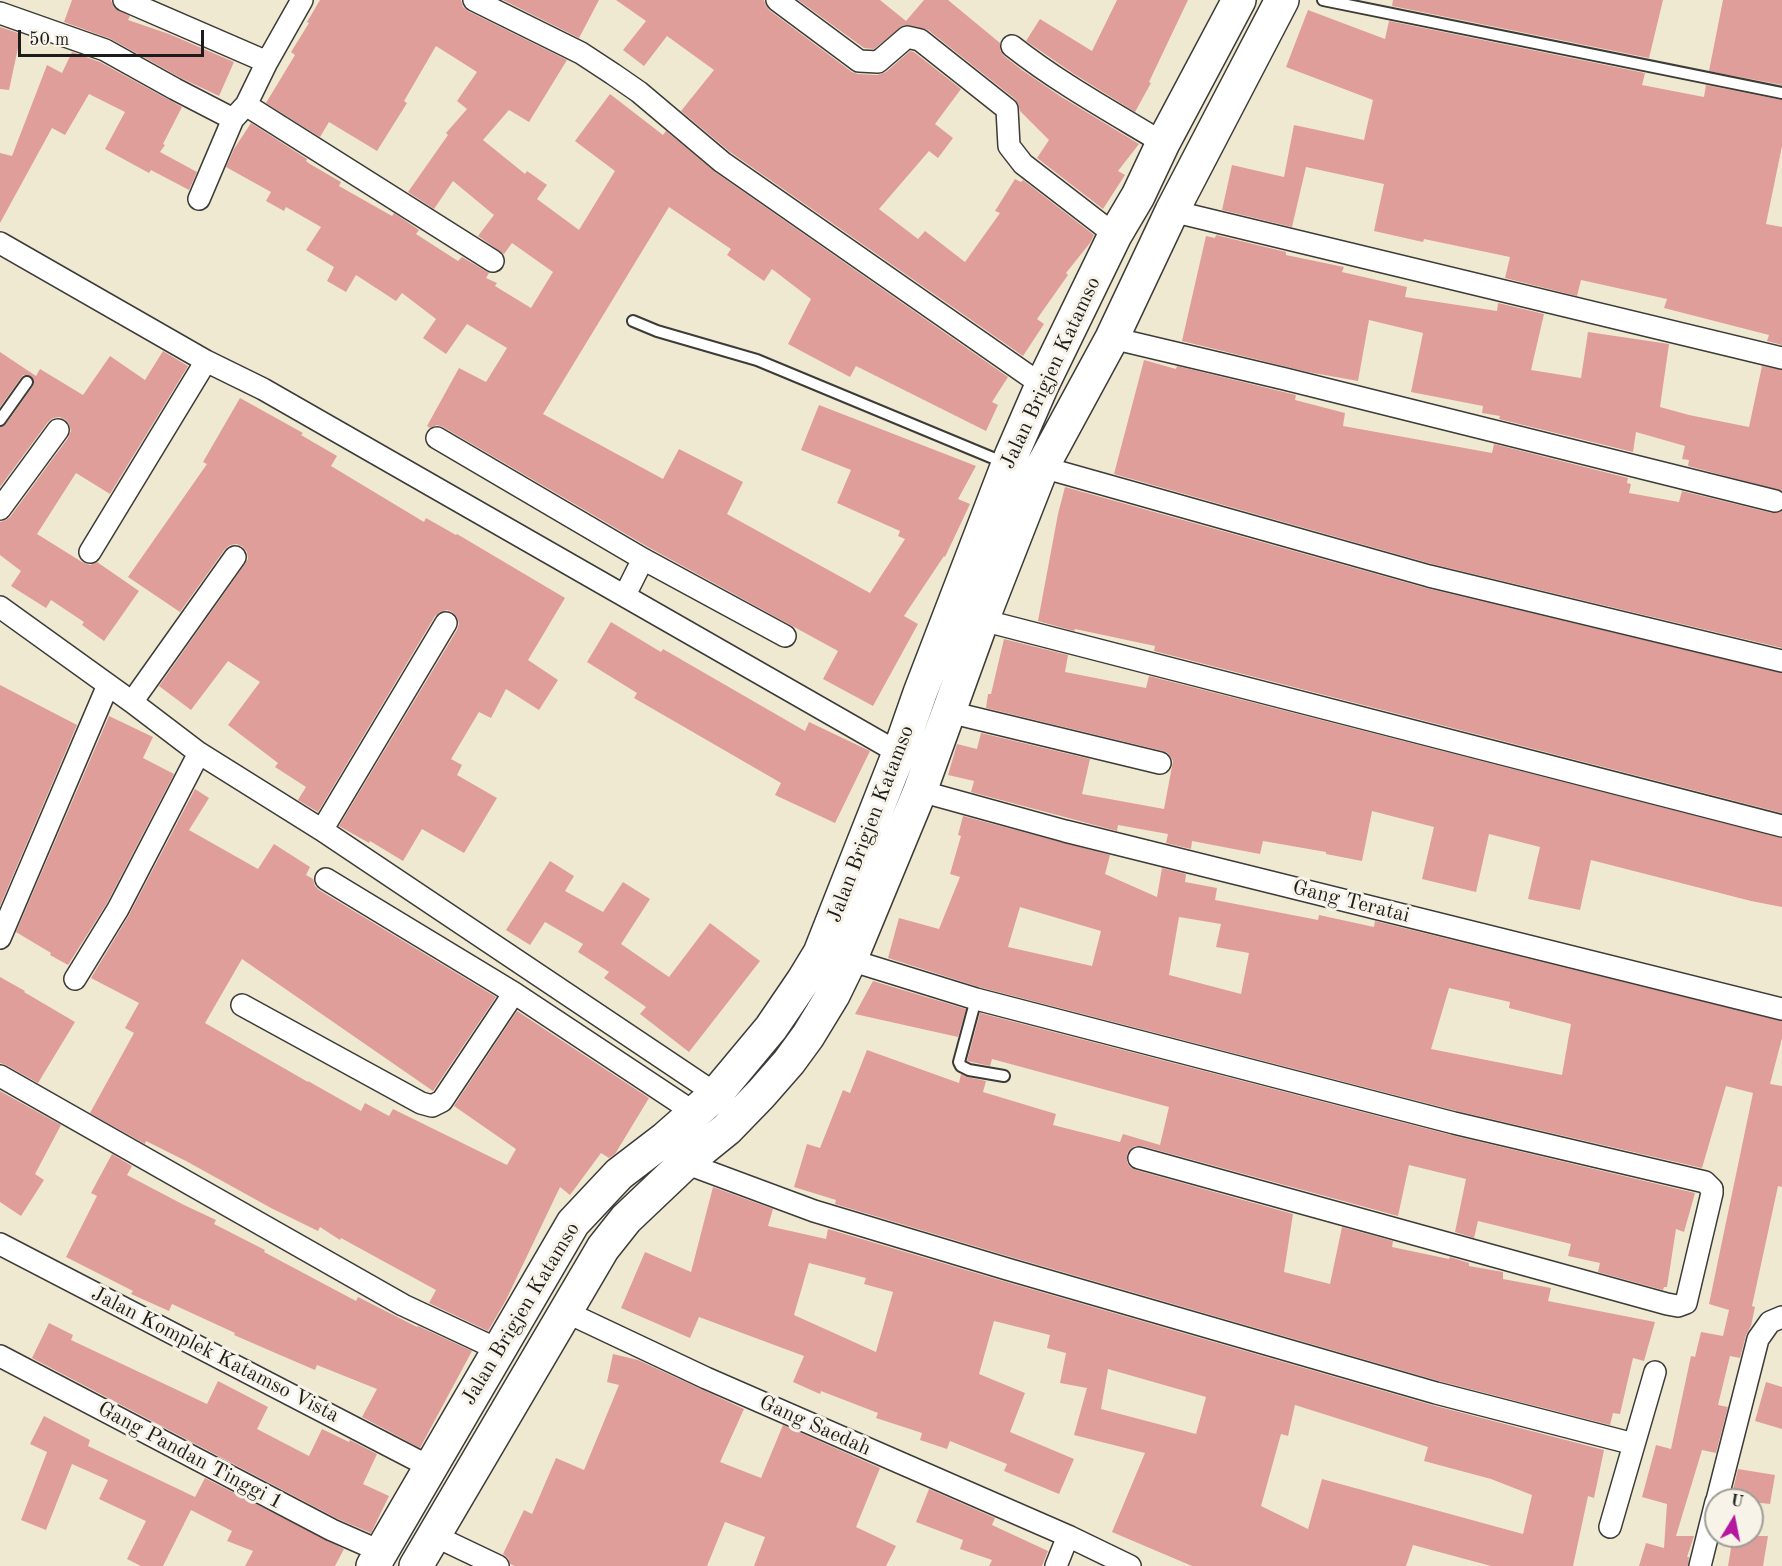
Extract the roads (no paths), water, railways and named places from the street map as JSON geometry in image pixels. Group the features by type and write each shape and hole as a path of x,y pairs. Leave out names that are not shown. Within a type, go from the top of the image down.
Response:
{"main road":[{"name":"Jalan Brigjen Katamso","path":"419,1565 564,1311 603,1248 626,1219 685,1163 727,1129 761,1094 808,1036 833,995 850,960 920,791 982,620 984,571 1008,465 1042,384 1116,235 1239,0"},
{"name":"Jalan Brigjen Katamso","path":"377,1559 573,1223 618,1174 666,1138 706,1103 771,1028 820,953 899,753 920,693 1112,338 1172,211 1282,0"}],"street":[{"path":"124,0 267,62"},
{"path":"200,199 240,112 302,0"},
{"path":"474,0 581,53 639,92 722,162 1042,384"},
{"path":"777,0 859,61 878,62 907,37 920,40 1007,109 1010,146 1023,164 1116,235"},
{"path":"0,13 105,50 175,89 240,112 493,261"},
{"path":"1012,46 1064,83 1163,143"},
{"path":"1172,211 1782,358"},
{"path":"0,243 206,361 263,389 899,753"},
{"path":"1112,338 1775,501"},
{"path":"90,552 206,361"},
{"path":"0,510 58,430"},
{"path":"437,438 643,559 785,636"},
{"path":"1042,467 1429,576 1782,661"},
{"path":"132,702 235,557"},
{"path":"625,595 643,559"},
{"path":"2,615 132,702 199,753 322,830 706,1103"},
{"path":"982,620 1782,826"},
{"path":"322,830 446,623"},
{"path":"0,938 108,686"},
{"path":"949,712 1160,763"},
{"path":"75,979 118,909 199,753"},
{"name":"Gang Teratai","path":"920,791 1065,831 1782,1009"},
{"path":"326,879 514,993 706,1103"},
{"path":"850,960 976,999 1443,1120 1705,1182 1712,1192 1686,1303 1678,1306 1139,1158"},
{"path":"242,1005 420,1103 432,1106 442,1101 514,993"},
{"path":"0,1076 403,1305 499,1350"},
{"path":"685,1163 814,1211 1007,1269 1436,1393 1634,1444"},
{"name":"Jalan Komplek Katamso Vista","path":"0,1244 430,1467"},
{"name":"Gang Saedah","path":"564,1311 706,1378 1068,1536 1130,1566"},
{"path":"1719,1488 1758,1339 1770,1322 1782,1317"},
{"name":"Gang Pandan Tinggi 1","path":"0,1356 332,1530 377,1559"},
{"path":"1610,1527 1656,1372"},
{"path":"435,1536 473,1561 498,1566"},
{"path":"1056,1566 1068,1536"},
{"path":"1700,1566 1704,1548"}],"lane":[{"path":"1323,0 1782,93"},
{"path":"633,321 657,331 757,360 1008,465"},
{"path":"0,420 27,382"},
{"path":"976,999 959,1062 960,1066 969,1070 1004,1076"}]}
